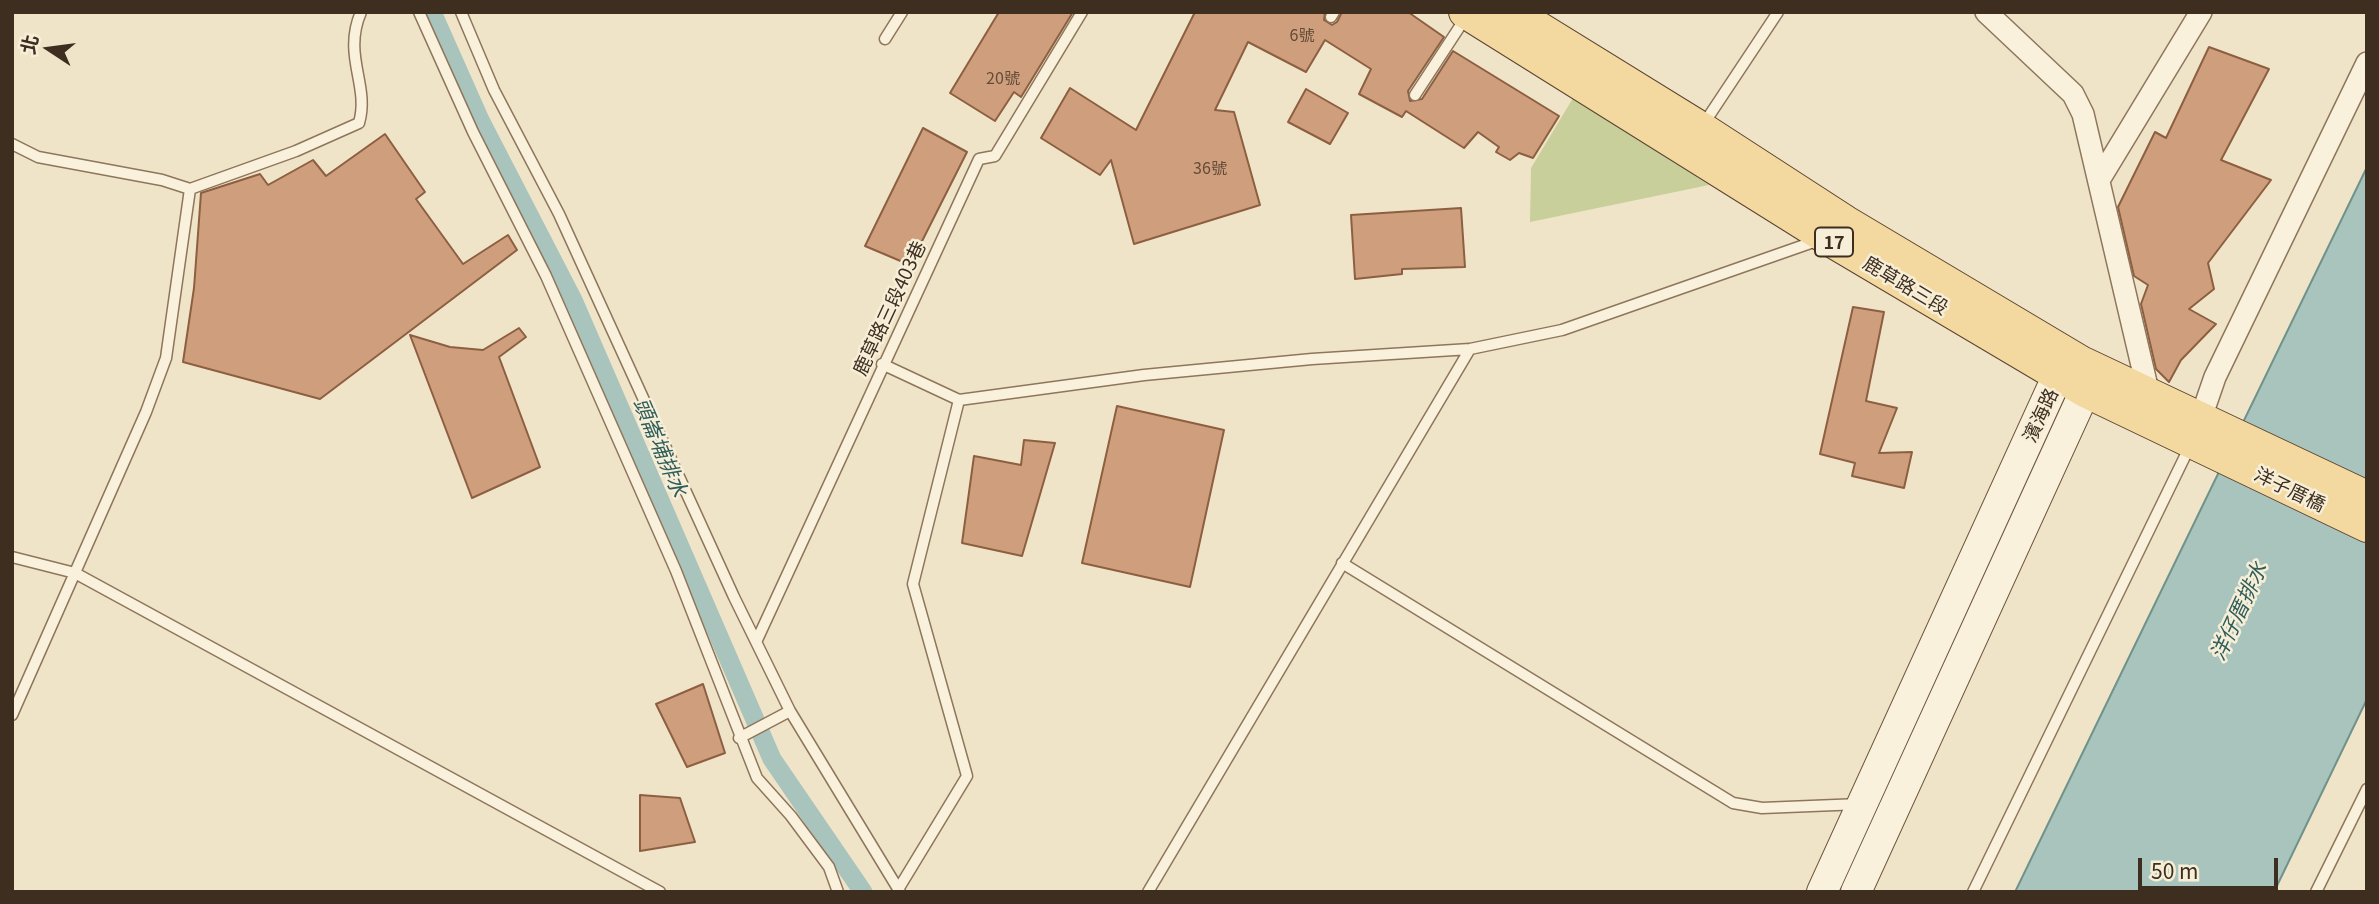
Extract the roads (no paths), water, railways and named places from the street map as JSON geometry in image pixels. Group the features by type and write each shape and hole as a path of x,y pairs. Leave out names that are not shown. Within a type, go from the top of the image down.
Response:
{"main road":[{"name":"鹿草路三段","path":"1513,12 1701,128 2075,376 2148,391 2208,435"},
{"name":"鹿草路三段","path":"1468,13 1825,237 2075,376 2208,435"},
{"name":"洋子厝橋","path":"2208,435 2367,497"},
{"name":"洋子厝橋","path":"2208,435 2367,526"}],"street":[{"path":"1986,12 2073,94 2083,114 2148,391"},
{"path":"2099,180 2201,12"},
{"path":"2208,435 2215,377 2367,63"},
{"name":"濱海路","path":"1822,892 1863,803 2075,376"},
{"name":"濱海路","path":"1856,892 2075,376"}],"lane":[{"path":"12,144 38,157 162,180 190,189 296,151 359,123 363,108 353,60 354,29 361,12"},
{"path":"419,12 473,132 547,276 676,571 739,738 757,778 791,816 829,867 838,892"},
{"path":"461,12 494,90 559,214 734,597 790,711 899,890 967,776 913,584 960,400"},
{"path":"885,39 902,12"},
{"name":"鹿草路三段403巷","path":"757,640 882,364 979,159 995,156 1082,12"},
{"path":"1701,128 1778,12"},
{"path":"1415,95 1468,13"},
{"path":"12,715 146,412 166,358 190,189"},
{"path":"882,364 960,400 1182,371 1470,349 1562,330 1825,237"},
{"path":"1149,892 1470,349"},
{"path":"1973,892 2208,435"},
{"path":"12,557 75,573 660,892"},
{"path":"1342,563 1734,803 1762,808 1863,803"},
{"path":"739,738 790,711"},
{"path":"2316,892 2367,789"}],"water":[{"name":"洋仔厝排水","path":"2367,167 2367,699 2274,892 2015,892"}],"waterway":[{"name":"頭崙埔排水","path":"432,12 480,120 573,300 772,759 863,892"}]}
